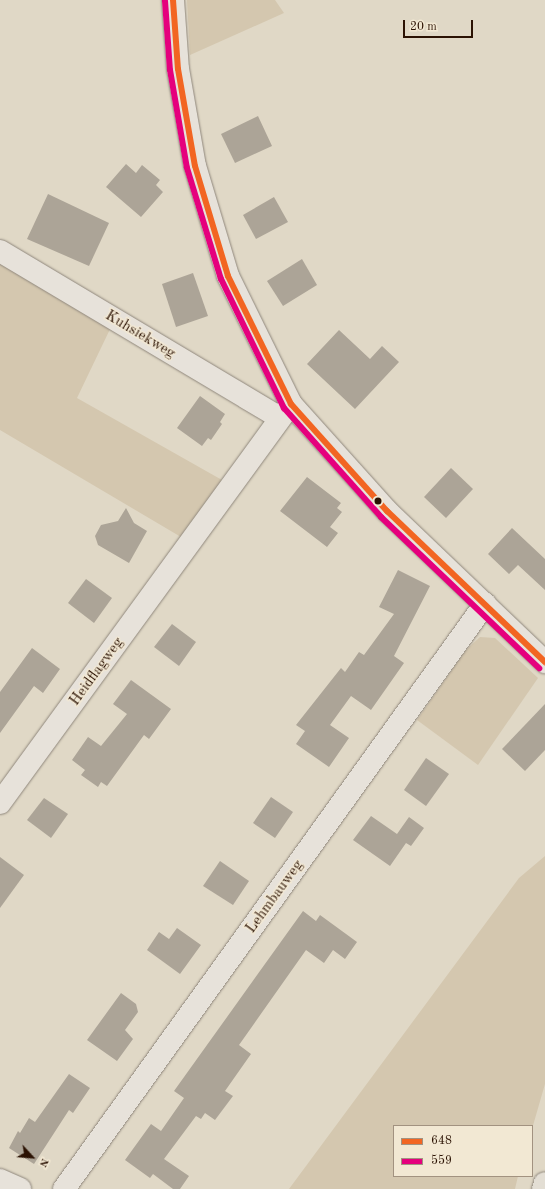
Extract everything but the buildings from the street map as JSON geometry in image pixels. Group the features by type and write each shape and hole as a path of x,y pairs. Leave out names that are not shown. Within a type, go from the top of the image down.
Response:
{"highway":[{"path":"543,1189 545,1183"}],"street":[{"path":"173,0 178,69 194,166 228,276 286,411 545,662"},
{"name":"Kuhsiekweg","path":"0,251 286,411"},
{"name":"Heidflagweg","path":"0,804 286,411"},
{"name":"Lehmbauweg","path":"64,1189 485,604"},
{"path":"0,1180 20,1189"}],"shaded area":[{"path":"187,0 275,0 284,13 190,55"},
{"path":"0,247 112,325 77,398 222,480 181,537 0,430"},
{"path":"480,637 495,638 538,678 478,765 417,720 466,650"},
{"path":"545,856 545,1084 533,1126 393,1125 393,1177 518,1177 515,1189 289,1189 519,878"}],"transit line":[{"name":"648","path":"173,0 178,69 195,166 228,276 291,404 387,511 545,662"},
{"name":"559","path":"165,1 170,70 187,168 221,279 284,408 381,517 539,668"}]}
